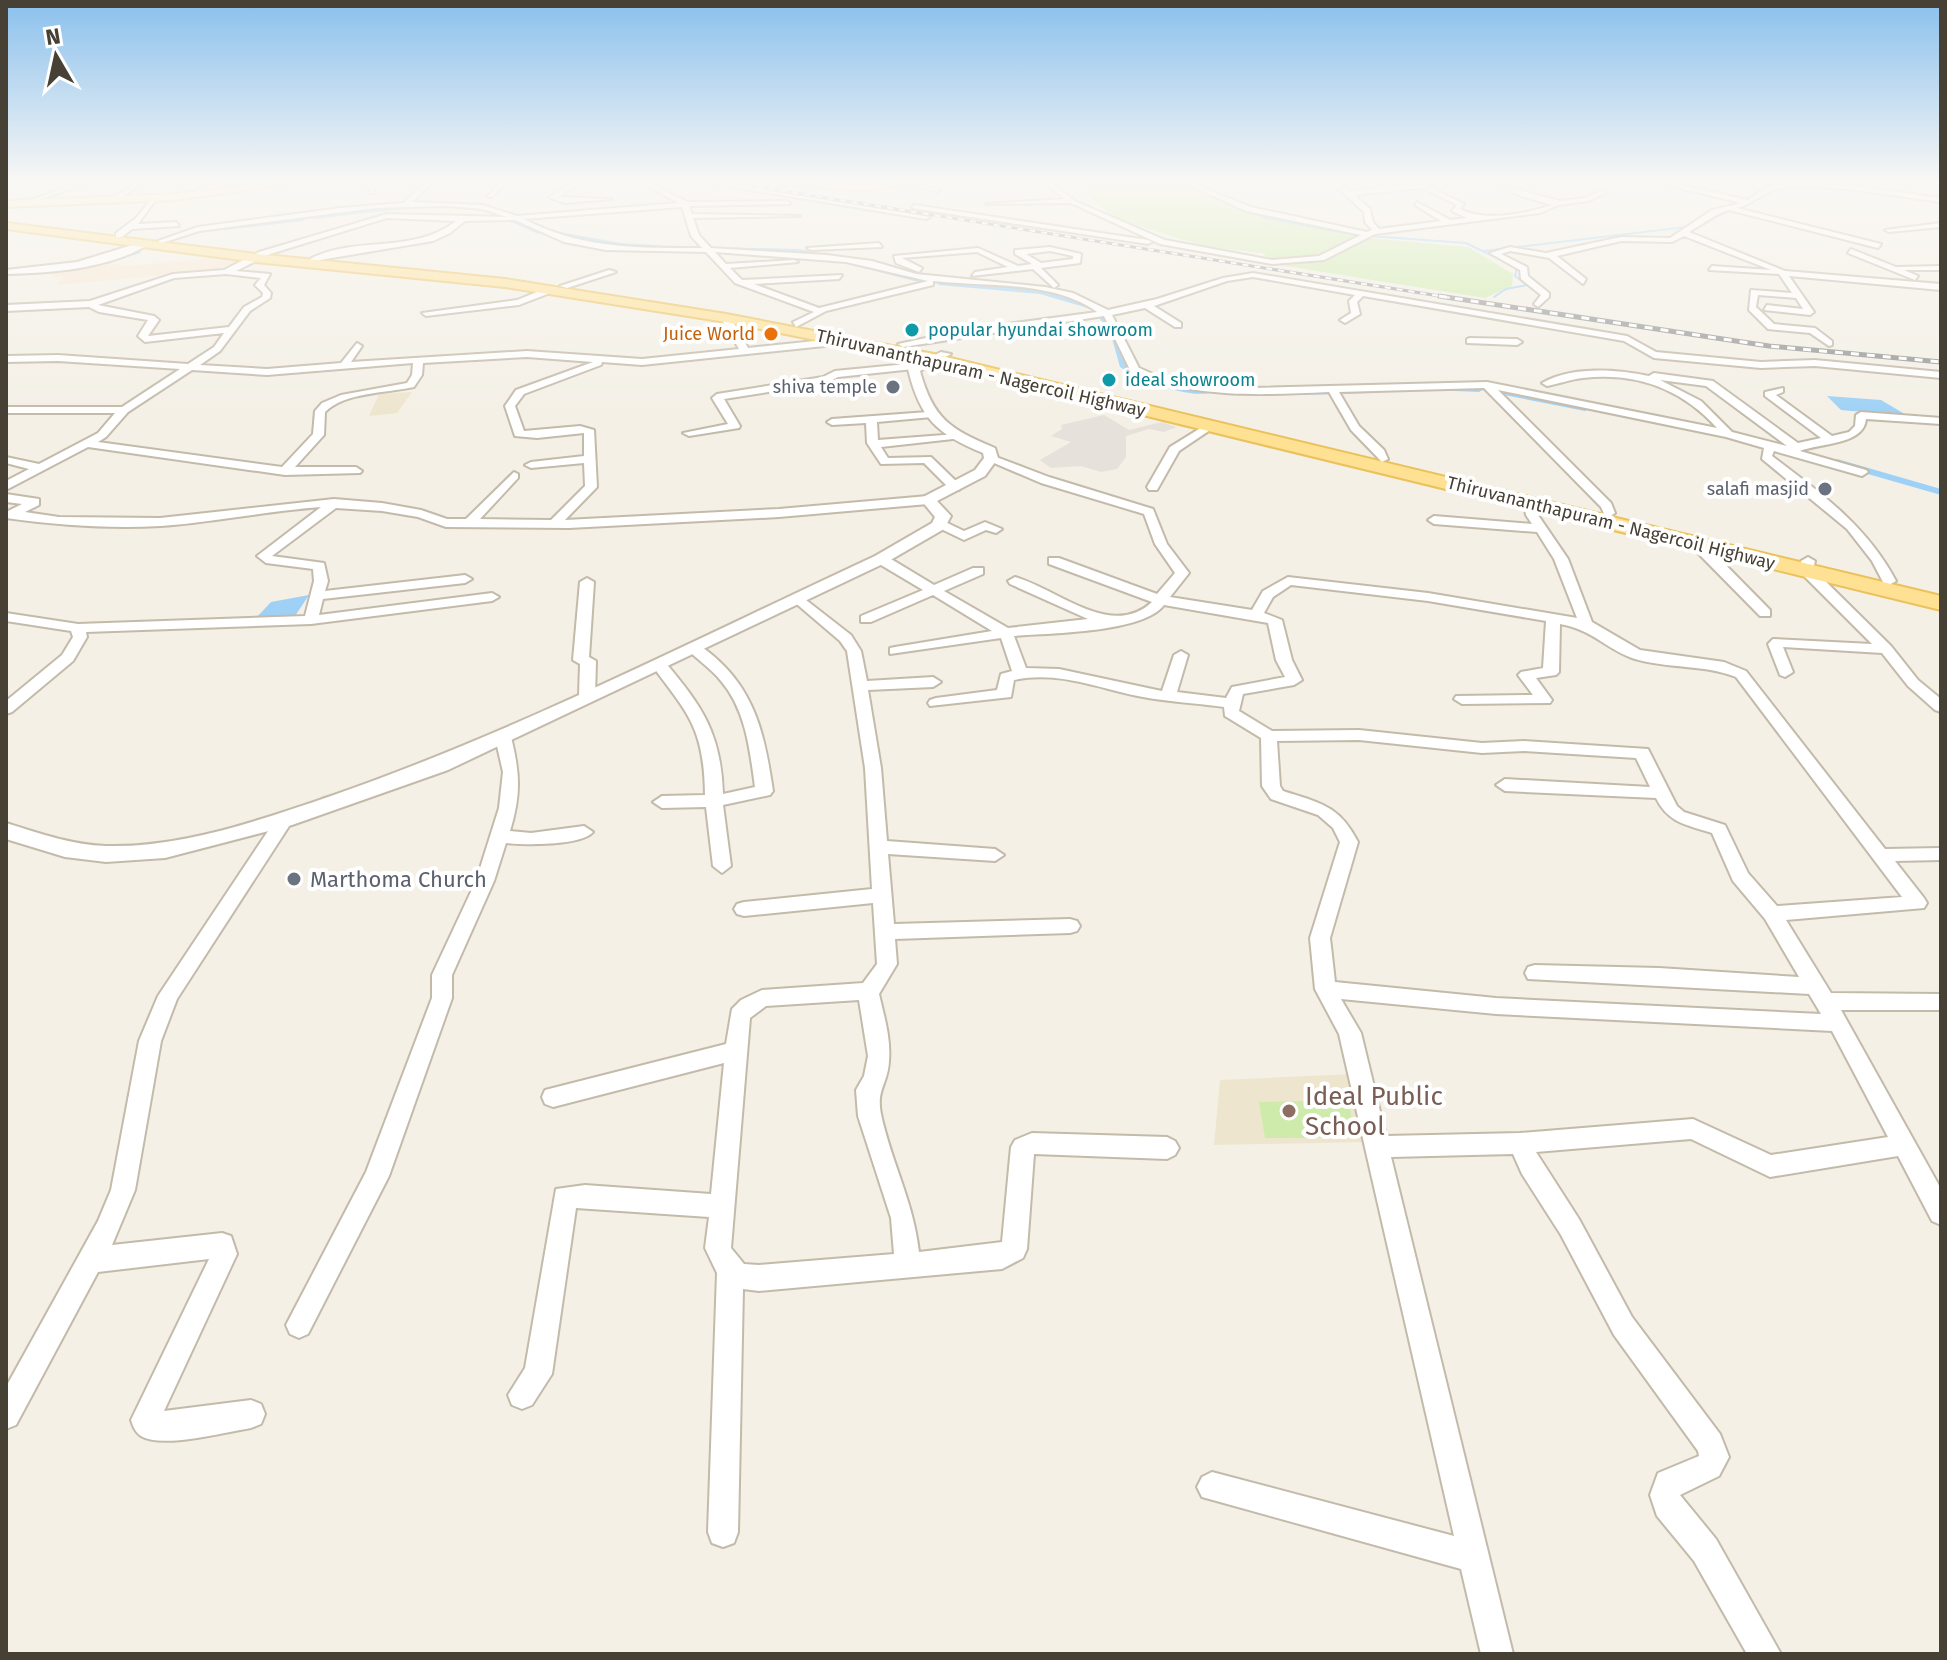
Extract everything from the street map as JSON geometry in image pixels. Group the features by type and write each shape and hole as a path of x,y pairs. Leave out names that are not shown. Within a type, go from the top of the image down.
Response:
{"main road":[{"name":"Thiruvananthapuram - Nagercoil Highway","path":"310,260 556,288 844,341 903,348"},
{"name":"Thiruvananthapuram - Nagercoil Highway","path":"326,260 556,288 796,324 1698,545 1941,593"},
{"name":"Thiruvananthapuram - Nagercoil Highway","path":"942,358 1609,513 1941,603"}],"street":[{"path":"6,272 55,269 99,260"},
{"path":"226,272 250,260"},
{"path":"719,260 740,283 820,310 938,280 1077,260"},
{"path":"725,266 821,260"},
{"path":"838,260 867,262 908,276 1003,284 1075,297 1105,312 1131,365 1159,382 1202,388 1335,393 1446,383 1487,385 1731,435 1862,472"},
{"path":"899,260 934,275 938,280"},
{"path":"1000,260 1016,268"},
{"path":"1031,260 1037,264 1034,266"},
{"path":"1272,260 1297,260"},
{"path":"1508,260 1524,269 1524,277 1543,290 1546,295 1538,304"},
{"path":"1560,260 1583,281"},
{"path":"1752,260 1783,273 1809,313 1767,308"},
{"path":"1874,260 1937,286"},
{"path":"1708,281 1712,265 1937,286"},
{"path":"1034,266 1054,285"},
{"path":"1893,268 1941,268"},
{"path":"1004,270 1019,283"},
{"path":"6,308 91,304 173,276 226,272 267,276 259,285 267,293 266,298 247,309 217,349 124,410 114,425 89,444 6,486"},
{"path":"426,313 519,302 612,272"},
{"path":"6,498 35,502 9,515 42,516 58,521 134,523 334,503 382,507 421,514 446,523 469,524 554,524 779,513 928,500 980,473 991,458 990,451 953,436 928,415 914,369 903,348 969,330 1147,305 1223,279 1253,275 1627,339 1654,355 1761,365 1815,363 1941,375"},
{"path":"740,283 839,277"},
{"path":"1156,288 1177,295"},
{"path":"1345,320 1356,314 1353,301 1363,292"},
{"path":"1800,296 1754,292 1752,308 1771,327 1812,330 1829,343"},
{"path":"91,304 99,309 151,318 154,320 143,336 145,339 236,325"},
{"path":"1147,305 1178,325"},
{"path":"796,324 820,314 820,310"},
{"path":"726,318 744,350"},
{"path":"1506,320 1508,332 1527,350"},
{"path":"177,327 236,325"},
{"path":"1477,328 1508,332"},
{"path":"6,359 58,358 282,372 527,354 601,362 642,362 844,341"},
{"path":"1470,341 1517,342"},
{"path":"344,366 357,346"},
{"path":"689,433 735,426 717,398 721,396 802,379 826,380 835,374 914,369 942,358"},
{"path":"285,471 318,435 320,411 326,405 341,398 410,385 417,375 418,360"},
{"path":"554,524 591,487 589,430 579,428 532,436 519,434 510,406 520,392 601,362"},
{"path":"1547,383 1581,376 1644,375 1709,383 1797,448"},
{"path":"1644,375 1697,404 1731,435"},
{"path":"1487,385 1607,506 1609,513"},
{"path":"1779,390 1769,394 1832,441"},
{"path":"1308,401 1335,393"},
{"path":"1335,393 1355,428 1380,452 1382,459"},
{"path":"6,410 124,410"},
{"path":"832,422 928,415"},
{"path":"1889,581 1878,556 1855,529 1827,502 1766,457 1774,449 1797,448 1853,434 1860,427 1861,415 1941,421"},
{"path":"1908,418 1941,437"},
{"path":"871,419 874,444 885,462 929,460 955,487"},
{"path":"1153,487 1174,449 1211,426"},
{"path":"874,444 953,436"},
{"path":"89,444 285,471 356,471"},
{"path":"895,651 1101,620 1131,619 1154,608 1182,573 1161,544 1152,514 991,458"},
{"path":"531,465 590,459"},
{"path":"6,460 41,468"},
{"path":"469,524 514,476"},
{"path":"6,831 65,849 106,854 165,850 284,820 384,788 503,737 881,559 941,524 943,516 928,500"},
{"path":"311,620 321,581 319,566 266,559 264,556 334,503"},
{"path":"1530,503 1532,515 1561,559 1586,624"},
{"path":"1434,520 1541,529"},
{"path":"941,524 964,536 985,526 996,529"},
{"path":"1698,545 1765,613"},
{"path":"881,559 1006,633 1020,673"},
{"path":"1054,561 1160,600 1275,620 1284,660 1294,680 1237,690 1231,713 1269,736 1359,735 1482,748 1524,746 1642,753 1662,793 1678,816 1710,823 1719,829 1740,876 1772,914 1838,1023 1941,1213"},
{"path":"1807,566 1886,649 1913,683 1941,707"},
{"path":"866,619 978,571"},
{"path":"316,596 465,579"},
{"path":"1015,581 1101,620"},
{"path":"1256,615 1268,594 1288,581 1428,597 1586,624 1636,654 1724,667 1741,674 1917,903 1772,914"},
{"path":"587,582 581,660 588,661 587,696"},
{"path":"6,617 78,628 311,620 402,611 492,597"},
{"path":"797,597 846,638 854,651 873,768 887,964 877,983 868,991 762,998 740,1015 718,1248 723,1265 741,1278 759,1278 1002,1257 1014,1249 1023,1147 1032,1143 1167,1148"},
{"path":"1462,699 1544,700 1526,675 1551,672 1549,654 1555,642 1553,619"},
{"path":"6,709 68,658 80,637 78,628"},
{"path":"1785,672 1775,644 1778,642 1886,649"},
{"path":"662,802 714,801 760,793 763,786 741,692 718,664 692,647"},
{"path":"1168,695 1181,655"},
{"path":"659,664 700,713 714,755 714,801 722,866"},
{"path":"936,703 1005,694 1006,677 1020,673 1087,676 1144,693 1232,703"},
{"path":"860,686 933,682"},
{"path":"1269,736 1271,786 1277,795 1324,811 1340,824 1349,842 1320,938 1325,989 1350,1033 1497,1654"},
{"path":"299,1325 377,1176 442,998 442,975 485,881 508,808 511,772 503,737"},
{"path":"1505,785 1662,793"},
{"path":"6,1415 91,1260 123,1190 150,1041 168,996 284,820"},
{"path":"499,836 531,839 584,832"},
{"path":"879,847 995,855"},
{"path":"1882,855 1941,854"},
{"path":"744,909 882,895"},
{"path":"885,932 1070,926"},
{"path":"1535,973 1659,976 1941,1002"},
{"path":"1325,989 1496,1006 1838,1023"},
{"path":"868,991 879,1055 874,1084 867,1090 870,1116 903,1218 908,1265"},
{"path":"553,1097 736,1051"},
{"path":"1377,1147 1520,1143 1693,1129 1770,1166 1903,1145"},
{"path":"1520,1143 1530,1166 1570,1227 1623,1326 1710,1444 1714,1457 1709,1466 1668,1483 1665,1495 1668,1505 1705,1550 1765,1654"},
{"path":"522,1395 538,1374 565,1197 598,1194 658,1204 722,1205"},
{"path":"91,1260 222,1245 224,1254 145,1420 149,1425 173,1426 251,1414"},
{"path":"723,1532 730,1270"},
{"path":"1212,1487 1474,1557"}],"shaded area":[{"path":"187,260 249,260 227,269 57,285 64,276 53,277 51,272 110,263 126,266"},
{"path":"412,392 397,413 369,416 379,394"},
{"path":"1104,415 1129,430 1162,422 1177,427 1164,432 1149,429 1126,436 1126,457 1117,469 1101,472 1081,466 1051,468 1040,460 1071,442 1051,436 1062,429 1061,425"},
{"name":"Ideal Public School","path":"1352,1074 1367,1142 1214,1145 1220,1080"}],"green space":[{"path":"1270,260 1490,260 1513,274 1512,286 1485,298 1273,264"},
{"path":"1349,1100 1354,1138 1265,1138 1259,1102"}],"water":[{"path":"1827,396 1881,400 1908,416 1841,410"},
{"path":"309,595 295,616 257,617 271,602"}],"waterway":[{"path":"96,264 107,260"},
{"path":"1494,297 1506,289 1527,285 1515,276 1517,268 1502,260"},
{"path":"859,264 926,281"},
{"path":"6,274 55,270"},
{"path":"941,283 1040,291 1091,306"},
{"path":"1099,315 1116,334 1123,365 1144,377 1166,384 1213,390"},
{"path":"1435,388 1479,389"},
{"path":"1299,392 1365,391"},
{"path":"1498,391 1585,408"},
{"path":"1837,462 1938,492"}],"railway":[{"path":"1217,260 1448,297"},
{"path":"1439,296 1448,297"},
{"path":"1448,297 1769,346 1941,362"}],"place":[{"name":"popular hyundai showroom","path":"912,330"},
{"name":"Juice World","path":"771,334"},
{"name":"ideal showroom","path":"1109,380"},
{"name":"shiva temple","path":"893,387"},
{"name":"salafi masjid","path":"1825,489"},
{"name":"Marthoma Church","path":"294,879"},
{"name":"Ideal Public School","path":"1289,1111"}]}
